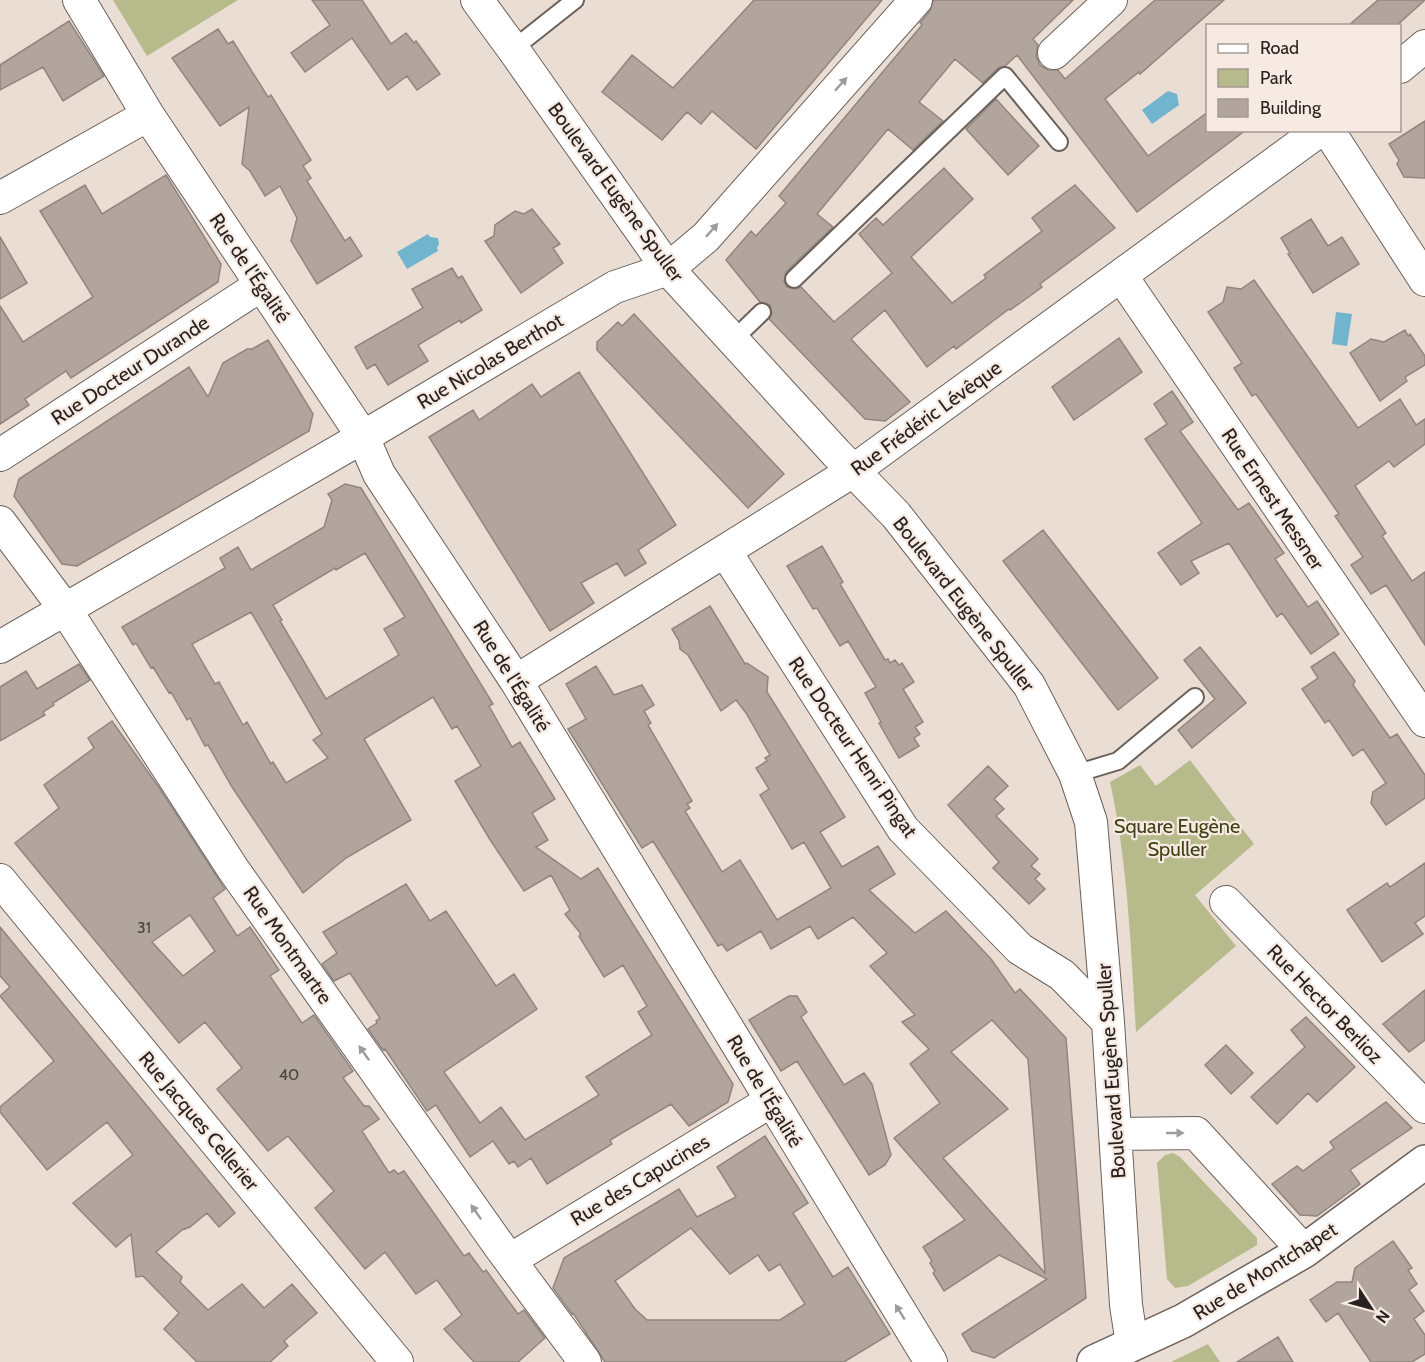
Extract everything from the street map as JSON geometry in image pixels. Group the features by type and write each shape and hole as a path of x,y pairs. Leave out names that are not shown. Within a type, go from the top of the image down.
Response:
{"street":[{"name":"Rue de l'Égalité","path":"79,0 148,114 363,437 379,474 516,681 931,1362"},
{"name":"Boulevard Eugène Spuller","path":"477,0 668,269 896,515 1029,685 1075,774 1091,822 1116,1134 1125,1305 1132,1344"},
{"name":"Rue Nicolas Berthot","path":"0,647 363,437 615,286 668,269 706,237 916,0"},
{"path":"1054,53 1111,0"},
{"path":"1401,66 1425,46"},
{"path":"0,198 148,114"},
{"name":"Rue Frédéric Lévêque","path":"516,681 854,471 1317,132"},
{"path":"1329,132 1425,280"},
{"name":"Rue Ernest Messner","path":"1122,277 1425,721"},
{"name":"Rue Docteur Durande","path":"0,455 261,285"},
{"name":"Rue Montmartre","path":"0,522 65,609 233,868 510,1260 585,1362"},
{"name":"Rue Docteur Henri Pingat","path":"725,551 903,829 1020,949 1062,975 1108,1022"},
{"name":"Rue Jacques Cellerier","path":"2,887 397,1362"},
{"name":"Rue Hector Berlioz","path":"1226,902 1425,1107"},
{"name":"Rue des Capucines","path":"510,1260 771,1101"},
{"path":"1116,1134 1196,1133 1304,1251"},
{"name":"Rue de Montchapet","path":"1094,1362 1183,1321 1304,1251 1425,1162"}],"lane":[{"path":"513,49 575,0"},
{"path":"794,279 1005,76 1059,142"},
{"path":"733,340 762,312"},
{"path":"1075,774 1118,761 1195,697"}],"green space":[{"path":"113,0 238,0 147,56"},
{"name":"Square Eugène Spuller","path":"1190,760 1254,844 1195,895 1236,946 1136,1032 1125,875 1110,782 1140,765 1156,786"},
{"path":"1173,1153 1180,1157 1257,1238 1257,1245 1188,1286 1175,1288 1167,1279 1157,1163 1165,1155"},
{"path":"1208,1344 1220,1362 1171,1362"}],"water":[{"path":"1168,91 1177,94 1179,105 1152,124 1142,110"},
{"path":"428,234 430,237 438,238 438,251 407,269 397,252"},
{"path":"1336,312 1352,314 1347,346 1332,344"}],"building":[{"path":"312,0 362,0 391,44 406,33 414,43 416,41 440,74 417,90 407,76 388,90 352,38 305,72 291,53 330,25"},
{"path":"754,0 882,0 756,149 712,111 701,124 687,112 662,140 602,92 632,55 673,88"},
{"path":"933,0 1073,0 1033,39 1038,45 1036,56 1040,65 1048,70 1058,70 1065,79 1155,0 1224,0 1140,74 1139,72 1105,99 1148,156 1206,113 1206,132 1243,132 1137,212 1017,55 1005,66 998,68 983,83 955,59 919,102 943,121 913,150 888,129 817,214 833,227 786,272 784,281 787,287 796,289 801,287 834,322 892,273 859,234 876,218 883,225 944,168 973,199 911,257 952,303 986,278 984,275 1042,231 1032,218 1075,185 1115,228 1040,284 1042,287 1030,296 956,349 954,346 927,367 885,310 851,339 910,402 885,421 865,419 769,319 772,314 770,305 760,302 726,260 751,231 756,236 786,203 779,196 922,25 920,23 930,11"},
{"path":"1378,0 1425,0 1398,24 1350,24"},
{"path":"69,21 104,76 63,101 43,67 0,90 0,65"},
{"path":"218,29 228,44 233,41 268,97 271,95 311,160 303,166 311,178 307,181 345,241 350,237 362,256 317,284 291,241 297,218 280,186 265,196 250,171 242,164 249,107 220,126 172,58"},
{"path":"996,99 1039,146 1008,175 966,129"},
{"path":"1425,121 1425,178 1404,177 1397,164 1399,160 1389,144"},
{"path":"166,175 221,264 218,282 71,378 66,371 25,399 29,405 0,424 0,306 23,342 93,297 40,211 85,185 102,214"},
{"path":"532,209 560,244 553,248 563,263 521,293 485,241 494,236 495,225 515,211 524,214"},
{"path":"1311,219 1328,246 1342,237 1359,264 1313,293 1288,254 1290,253 1281,238"},
{"path":"0,237 27,283 0,299"},
{"path":"452,268 458,278 462,276 482,310 418,345 428,361 388,385 375,364 367,369 355,347 423,308 412,289"},
{"path":"1254,280 1358,428 1400,399 1416,425 1425,419 1425,444 1394,467 1389,461 1355,486 1386,533 1382,536 1412,581 1425,572 1425,645 1386,585 1371,594 1351,565 1363,557 1335,516 1339,514 1256,394 1252,396 1234,368 1242,363 1208,312 1223,302 1227,287 1241,289"},
{"path":"634,314 784,474 748,508 597,350 597,342 618,322 622,326"},
{"path":"1405,330 1425,356 1425,365 1405,377 1407,381 1380,401 1350,353 1371,339 1384,342"},
{"path":"1119,338 1142,372 1074,420 1052,387"},
{"path":"268,340 313,414 309,431 77,566 62,564 14,496 19,479 189,367 208,397 223,363"},
{"path":"579,372 676,525 638,550 646,563 625,576 617,563 581,583 594,603 550,631 429,437 473,410 479,420 532,384 541,397"},
{"path":"1172,391 1193,422 1180,431 1238,510 1249,503 1284,553 1275,559 1308,607 1317,601 1339,634 1311,654 1282,613 1277,617 1229,543 1191,561 1199,573 1181,585 1158,553 1202,523 1145,439 1167,424 1154,404"},
{"path":"345,484 361,488 493,704 489,706 512,747 520,742 555,799 532,813 548,840 536,847 581,879 598,868 733,1084 728,1102 689,1126 671,1104 610,1140 612,1144 547,1184 531,1158 518,1167 514,1161 509,1164 493,1141 470,1157 436,1105 427,1111 385,1049 383,1050 368,1029 380,1018 350,973 334,981 322,964 337,953 323,932 406,884 430,921 446,911 496,986 514,974 537,1009 444,1072 480,1123 501,1107 525,1140 599,1095 586,1077 652,1035 638,1012 647,1006 623,965 604,977 579,936 581,934 565,914 570,910 551,875 524,891 455,781 481,766 457,726 452,729 433,697 364,739 411,820 346,858 303,893 232,787 208,745 205,746 190,718 187,720 171,692 169,693 136,643 133,645 122,627 225,568 220,558 238,547 251,570 324,527 332,500 328,494","holes":["365,553 405,617 384,629 399,655 326,699 273,605","251,612 322,734 313,740 328,758 286,783 273,762 271,764 247,722 243,725 219,682 215,684 192,644"]},
{"path":"1043,530 1158,678 1118,710 1003,561"},
{"path":"822,546 843,582 840,584 885,660 888,659 890,663 895,660 899,665 902,663 914,682 903,689 923,722 915,727 920,734 914,738 919,746 899,758 865,693 876,687 848,641 840,646 817,608 813,609 787,566"},
{"path":"710,606 745,664 747,663 768,677 767,692 845,817 820,832 842,867 878,846 895,874 869,890 915,933 946,911 991,959 1015,993 1020,989 1066,1038 1086,1298 994,1358 972,1351 962,1334 1047,1279 999,1255 944,1291 933,1273 935,1271 930,1263 932,1261 923,1247 965,1220 894,1138 940,1103 910,1064 929,1049 902,1022 915,1015 870,966 887,953 853,917 818,939 810,926 771,949 761,931 727,951 722,944 718,946 653,841 642,848 568,729 586,719 566,684 596,666 614,695 642,685 654,705 644,711 651,723 648,725 692,801 687,804 690,808 685,811 722,872 740,860 777,920 831,888 804,842 792,849 760,795 769,789 756,768 767,761 765,758 770,755 746,713 736,700 721,711 688,655 680,649 679,641 672,629","holes":["992,1020 1028,1059 1045,1273 943,1158 1008,1109 951,1052"]},
{"path":"1200,647 1246,703 1192,748 1178,730 1215,699 1184,660"},
{"path":"1334,652 1355,681 1353,685 1390,738 1397,734 1425,775 1425,798 1386,825 1371,803 1373,792 1386,783 1363,749 1353,756 1329,720 1325,723 1302,689 1318,678 1311,667"},
{"path":"79,664 90,680 53,703 54,705 43,712 45,715 0,741 0,687 26,671 37,689"},
{"path":"112,721 160,789 225,889 213,898 237,936 250,927 279,970 270,976 302,1023 314,1015 353,1071 343,1078 364,1106 369,1106 379,1119 362,1131 389,1173 394,1170 398,1174 404,1171 464,1256 469,1253 483,1272 486,1270 518,1314 524,1310 545,1338 518,1362 474,1362 444,1329 462,1315 437,1280 416,1294 385,1252 365,1269 315,1208 334,1191 288,1136 268,1151 217,1089 242,1068 205,1022 179,1043 15,843 59,808 44,785 94,748 88,738","holes":["190,915 215,951 183,976 152,942"]},
{"path":"988,766 1008,786 994,799 1004,809 996,816 1038,859 1031,866 1040,874 1035,879 1045,889 1029,904 993,868 999,862 948,805"},
{"path":"1425,863 1425,916 1415,923 1423,934 1382,962 1347,910 1387,883 1390,887"},
{"path":"0,927 235,1213 219,1227 207,1213 156,1252 182,1277 180,1282 208,1310 242,1284 264,1308 292,1284 317,1313 284,1341 288,1346 270,1362 197,1362 164,1329 179,1313 143,1276 136,1277 131,1234 116,1247 73,1203 133,1155 107,1122 47,1170 0,1112 0,1107 54,1061 0,996 10,987 0,976"},
{"path":"1425,990 1425,1040 1409,1052 1383,1024"},
{"path":"789,996 797,996 807,1012 801,1017 844,1085 864,1073 872,1084 891,1155 885,1165 869,1175 797,1061 781,1071 749,1020"},
{"path":"1306,1017 1355,1067 1317,1102 1308,1093 1277,1124 1251,1097 1305,1047 1291,1030"},
{"path":"1226,1045 1253,1073 1231,1094 1205,1065"},
{"path":"1386,1102 1412,1128 1350,1170 1360,1184 1317,1216 1300,1215 1272,1184 1297,1166 1303,1171 1334,1148 1330,1142"},
{"path":"765,1136 808,1203 793,1213 833,1277 848,1267 890,1334 844,1362 605,1362 573,1313 553,1288 564,1258 679,1189 697,1217 736,1197 717,1167","holes":["691,1228 730,1274 758,1255 769,1271 780,1264 805,1304 780,1320 647,1320 635,1309 615,1281"]},
{"path":"1393,1241 1412,1268 1408,1270 1417,1284 1409,1290 1424,1311 1414,1319 1425,1335 1425,1354 1412,1362 1371,1362 1338,1313 1326,1322 1310,1300 1337,1282 1352,1282 1355,1268"},
{"path":"1278,1337 1293,1362 1237,1362"}]}
